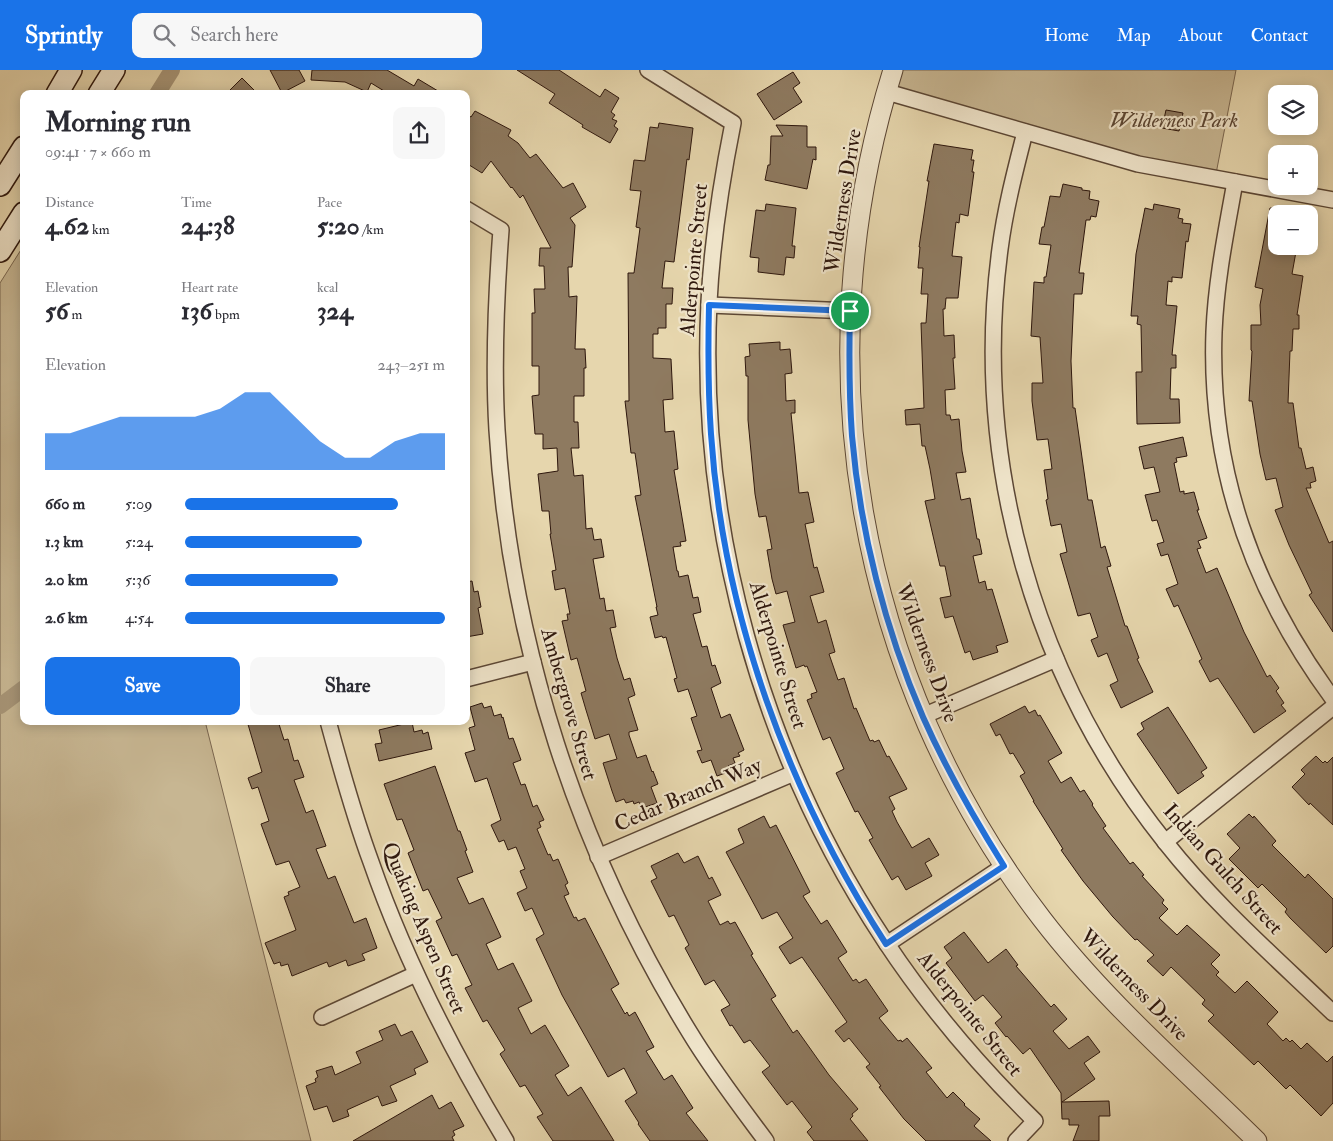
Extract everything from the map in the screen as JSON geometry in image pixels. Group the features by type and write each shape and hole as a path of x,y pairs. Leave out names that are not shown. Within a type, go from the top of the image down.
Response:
{"main road":[{"path":"59,90 71,70"},
{"path":"102,90 114,70"},
{"path":"0,185 20,153"},
{"path":"0,251 20,219"}],"street":[{"name":"Alderpointe Street","path":"648,70 733,124 722,178 709,305 708,361 711,435 719,509 733,582 746,636 768,707 794,773 817,824 843,873 886,944 930,1004 972,1054 1035,1121 1016,1141"},
{"name":"Wilderness Drive","path":"893,70 871,152 855,247 850,311 849,373 852,438 861,501 873,565 890,627 923,716 966,804 1004,866 1043,920 1084,969 1117,1004 1257,1141"},
{"path":"886,92 1138,164 1333,200"},
{"name":"Indian Gulch Street","path":"1025,132 1009,195 1000,249 995,303 994,398 999,453 1010,515 1037,612 1056,659 1085,721 1135,802 1165,842 1217,900 1333,1013"},
{"path":"1235,182 1221,264 1214,332 1214,381 1219,430 1226,468 1238,516 1254,562 1270,597 1308,665 1333,699"},
{"name":"Ambergrove Street","path":"470,211 500,230 495,354 497,430 503,497 512,564 533,662 550,727 598,857 626,918 657,977 682,1018 728,1090 766,1141"},
{"path":"709,305 850,311"},
{"path":"923,716 1056,659"},
{"path":"470,678 533,662"},
{"path":"1165,842 1333,707"},
{"name":"Quaking Aspen Street","path":"329,725 346,789 371,863 416,974 451,1044 506,1141"},
{"name":"Cedar Branch Way","path":"598,857 794,773"},
{"path":"886,944 1004,866"},
{"path":"322,1017 416,974"}],"green space":[{"name":"Wilderness Park","path":"893,70 1236,70 1215,179 887,92"},
{"path":"20,251 20,725 206,725 311,1141 0,1141 0,283"}],"building":[{"path":"270,70 299,70 305,81 288,90 280,90"},
{"path":"312,70 387,70 414,86 418,79 436,90 382,90 371,83 368,90 363,90 345,82 311,80"},
{"path":"517,70 559,70 600,97 605,89 619,98 611,112 615,115 612,119 617,121 614,126 618,129 610,143 582,127 583,125 549,103 555,94"},
{"path":"793,72 800,83 793,88 802,102 774,120 757,94"},
{"path":"242,78 254,90 230,90"},
{"path":"1166,110 1183,113 1179,131 1162,128"},
{"path":"475,111 511,130 508,136 518,143 530,158 536,154 563,188 573,183 586,207 570,218 575,225 572,267 568,267 569,297 577,296 575,349 585,349 586,368 584,368 584,396 574,396 574,422 578,422 579,448 571,448 574,476 583,475 586,529 592,528 594,540 601,539 604,557 593,559 600,599 604,598 606,611 613,610 616,627 610,628 617,658 624,680 630,678 635,695 628,698 638,730 629,732 629,735 637,758 646,755 658,784 651,787 657,803 642,808 639,802 634,804 633,801 626,803 624,799 616,802 612,791 603,763 617,759 609,734 595,739 586,710 581,693 586,691 577,658 571,660 562,621 568,620 567,614 570,614 565,588 555,590 552,571 556,570 550,534 549,511 542,511 538,474 558,471 557,448 543,449 543,434 535,434 532,396 539,395 539,366 532,366 532,313 535,313 534,289 545,289 544,266 539,266 540,248 551,248 523,195 520,198 491,161 482,173 470,166 471,117"},
{"path":"659,123 693,128 689,160 687,159 674,262 665,261 662,288 673,288 672,304 666,304 666,328 658,328 658,334 653,334 653,358 671,359 673,399 663,400 665,432 674,431 678,469 674,470 686,541 680,542 681,546 673,547 677,571 679,577 688,575 693,598 698,597 701,612 693,614 702,647 707,646 712,666 715,665 721,683 711,688 721,718 730,714 744,750 738,753 740,756 733,758 735,763 728,766 731,771 717,776 711,760 702,763 697,751 702,750 691,718 697,716 688,689 678,692 674,679 677,678 666,637 655,638 650,617 658,615 657,607 635,496 641,495 635,453 631,453 625,401 629,401 628,273 634,273 640,228 636,227 641,191 630,190 634,160 645,161 650,127 658,128"},
{"path":"776,125 807,126 807,147 816,147 816,160 813,159 807,189 765,180 768,165 770,165 771,136 783,136"},
{"path":"934,144 973,150 971,160 974,160 968,216 960,214 959,223 956,222 952,256 962,257 958,298 946,298 945,309 943,309 944,336 954,335 955,358 953,358 955,389 945,390 946,415 950,415 951,420 959,419 966,472 956,473 961,500 970,498 977,539 979,539 982,554 973,556 979,583 985,581 987,590 992,589 1008,642 996,646 998,652 973,660 970,651 965,653 953,616 945,618 940,598 951,596 945,566 940,566 925,501 935,499 930,469 925,446 922,446 920,424 906,425 905,410 924,408 921,323 926,323 928,294 921,294 923,268 918,268 919,247 929,181 927,181"},
{"path":"1063,184 1090,191 1089,199 1099,201 1096,217 1091,216 1090,220 1086,220 1079,273 1084,273 1082,294 1074,294 1071,361 1073,408 1075,408 1088,500 1092,500 1101,548 1105,546 1111,566 1107,567 1125,626 1127,626 1139,658 1137,659 1153,692 1121,708 1110,685 1118,681 1107,653 1098,657 1091,640 1098,637 1090,613 1078,616 1060,554 1067,552 1061,524 1051,526 1046,500 1048,499 1044,470 1052,469 1048,439 1037,440 1032,401 1032,383 1043,383 1040,337 1031,336 1034,282 1044,283 1051,245 1039,244 1050,196 1060,197"},
{"path":"766,204 796,208 792,246 795,246 794,258 786,257 784,275 758,272 759,258 750,257 756,210 765,211"},
{"path":"1154,204 1180,209 1178,218 1183,219 1182,223 1191,224 1188,242 1186,241 1182,278 1172,277 1172,282 1168,281 1166,305 1177,306 1172,355 1176,355 1176,368 1171,368 1170,399 1179,399 1180,423 1137,424 1136,372 1142,372 1141,325 1137,324 1138,316 1131,316 1136,254 1145,208 1153,210"},
{"path":"1268,219 1268,255 1295,255 1292,274 1303,276 1297,315 1299,315 1299,329 1293,329 1292,351 1290,351 1288,403 1293,403 1299,448 1301,448 1306,469 1313,467 1316,481 1310,483 1311,488 1306,488 1329,543 1333,541 1333,632 1309,595 1312,593 1275,510 1283,507 1276,478 1266,480 1260,454 1252,401 1249,401 1252,351 1251,325 1261,325 1260,305 1263,289 1255,287"},
{"path":"780,342 780,350 790,349 792,373 785,374 786,401 795,400 795,413 791,413 799,493 808,492 814,522 805,524 814,568 817,567 824,592 810,596 818,623 826,620 835,652 829,654 838,680 844,678 854,709 856,708 870,741 879,740 907,789 889,797 895,809 892,811 897,822 912,848 929,838 939,855 925,863 932,876 906,890 898,876 892,880 869,840 873,838 858,811 855,812 836,773 844,769 830,737 823,740 807,700 812,698 811,694 817,692 807,666 805,667 804,665 796,668 783,625 795,622 787,591 776,594 772,579 767,550 772,549 766,516 759,517 755,494 748,420 748,376 746,376 745,357 750,356 749,344"},
{"path":"1183,437 1187,456 1176,458 1177,462 1174,463 1180,492 1184,491 1184,494 1194,492 1199,510 1197,510 1207,538 1198,541 1201,548 1197,549 1206,573 1217,568 1244,632 1267,677 1270,675 1279,688 1276,691 1284,703 1281,705 1286,711 1254,733 1218,678 1210,682 1199,661 1202,659 1178,605 1174,607 1166,589 1178,584 1168,554 1161,556 1157,544 1164,542 1157,520 1152,521 1145,495 1160,492 1154,467 1144,469 1139,447"},
{"path":"470,581 472,581 474,592 478,591 481,607 478,608 483,634 470,636"},
{"path":"482,703 484,708 491,706 494,716 501,714 509,739 513,738 521,760 513,763 521,785 525,784 533,807 537,805 544,820 539,822 541,827 537,829 548,855 550,854 553,861 558,859 568,883 565,885 569,894 564,896 574,918 576,917 578,921 585,918 619,984 611,989 625,1014 627,1012 629,1016 635,1012 654,1047 646,1051 664,1080 672,1075 693,1108 686,1113 708,1141 650,1141 625,1101 637,1093 624,1068 608,1077 562,995 536,939 544,934 532,908 525,911 517,893 527,888 520,871 525,869 516,847 508,850 504,840 499,842 491,825 501,820 487,778 475,782 465,753 475,750 469,728 475,726 470,707"},
{"path":"1025,706 1029,713 1035,710 1038,716 1040,715 1062,753 1048,761 1061,783 1071,777 1080,792 1084,790 1106,826 1103,828 1130,864 1133,862 1144,875 1142,876 1164,900 1162,903 1168,909 1159,918 1177,935 1187,925 1220,955 1211,964 1219,972 1216,975 1235,993 1247,981 1278,1012 1267,1024 1283,1041 1286,1038 1290,1042 1292,1040 1301,1049 1307,1043 1327,1062 1333,1056 1333,1103 1321,1116 1290,1085 1286,1089 1258,1061 1254,1065 1208,1021 1214,1015 1202,1004 1205,1000 1171,967 1163,976 1147,961 1154,955 1137,939 1135,940 1083,881 1061,850 1063,849 1033,801 1020,776 1025,773 1013,753 1010,754 1000,734 996,736 990,724"},
{"path":"1168,707 1207,768 1201,772 1204,776 1178,794 1137,734 1144,729 1141,723"},
{"path":"248,725 279,725 284,740 288,739 294,761 298,760 304,777 294,780 306,813 313,810 326,846 316,849 328,879 335,876 354,923 366,918 377,948 362,954 365,960 348,966 346,960 329,967 327,962 292,976 288,964 281,966 280,962 274,964 265,943 296,930 284,897 289,895 288,892 300,887 289,861 276,865 261,824 269,821 258,787 252,789 248,778 262,772"},
{"path":"400,725 413,725 414,732 422,730 423,734 428,732 432,749 379,761 375,744 382,743 379,730"},
{"path":"1316,756 1323,763 1325,761 1327,763 1333,757 1333,825 1310,803 1309,805 1292,787 1305,774 1301,770"},
{"path":"435,766 458,831 460,831 467,850 465,851 473,872 457,878 469,904 483,898 501,937 486,944 498,970 513,963 532,1001 518,1008 531,1034 545,1025 569,1066 555,1075 568,1096 581,1087 614,1141 553,1141 537,1117 543,1114 525,1085 520,1087 500,1054 505,1050 487,1020 483,1022 465,988 472,985 457,954 452,956 436,921 442,918 428,889 423,891 408,853 414,850 402,819 397,820 384,784"},
{"path":"1249,814 1253,818 1254,816 1276,841 1272,845 1305,878 1308,874 1333,899 1333,946 1326,953 1290,918 1285,912 1287,909 1262,884 1258,888 1229,859 1240,848 1227,834"},
{"path":"764,816 770,828 776,825 810,892 803,896 821,924 827,920 847,952 838,958 853,981 856,979 859,983 866,979 888,1011 879,1018 898,1041 901,1040 902,1042 907,1038 932,1068 926,1072 947,1098 953,1092 980,1119 974,1126 991,1141 926,1141 904,1119 879,1087 881,1086 866,1067 870,1064 849,1038 844,1042 835,1031 847,1022 802,957 790,964 779,947 793,938 777,912 762,919 726,852 744,843 738,829"},
{"path":"678,853 684,863 698,856 709,879 712,877 721,895 708,901 720,925 728,921 730,924 735,922 753,954 751,955 776,996 771,999 793,1033 797,1030 829,1075 858,1109 852,1114 853,1116 850,1119 868,1141 814,1141 807,1132 812,1127 792,1101 787,1105 762,1072 770,1066 750,1040 744,1043 732,1025 730,1026 721,1010 730,1005 714,980 705,985 685,948 689,945 674,915 669,917 651,881 657,878 651,866"},
{"path":"964,932 988,963 1006,949 1018,965 1016,966 1051,1007 1054,1004 1067,1019 1053,1031 1069,1049 1088,1036 1100,1052 1084,1063 1095,1079 1062,1102 1109,1101 1110,1116 1099,1116 1099,1141 1073,1141 1079,1125 1069,1125 1069,1119 1062,1119 1061,1093 1030,1048 1023,1054 1006,1037 995,1023 1002,1017 983,995 975,1001 946,963 952,958 944,947"},
{"path":"395,1024 401,1036 412,1031 428,1062 414,1069 416,1074 390,1086 397,1101 382,1106 378,1096 347,1110 349,1116 333,1122 327,1106 314,1110 306,1086 316,1082 315,1079 318,1077 316,1071 332,1066 335,1075 361,1063 356,1052 383,1040 379,1031"},
{"path":"432,1095 439,1109 451,1102 464,1126 453,1131 455,1135 452,1137 454,1141 353,1141"}],"waterway":[{"path":"160,90 172,70"},
{"path":"0,706 20,691"}],"route":[{"path":"709,305 850,311 849,373 852,438 873,565 890,627 923,716 948,770 971,813 1004,866 886,944 843,873 817,824 794,773 768,707 746,636 733,582 719,509 711,435 708,361 709,305"}]}
